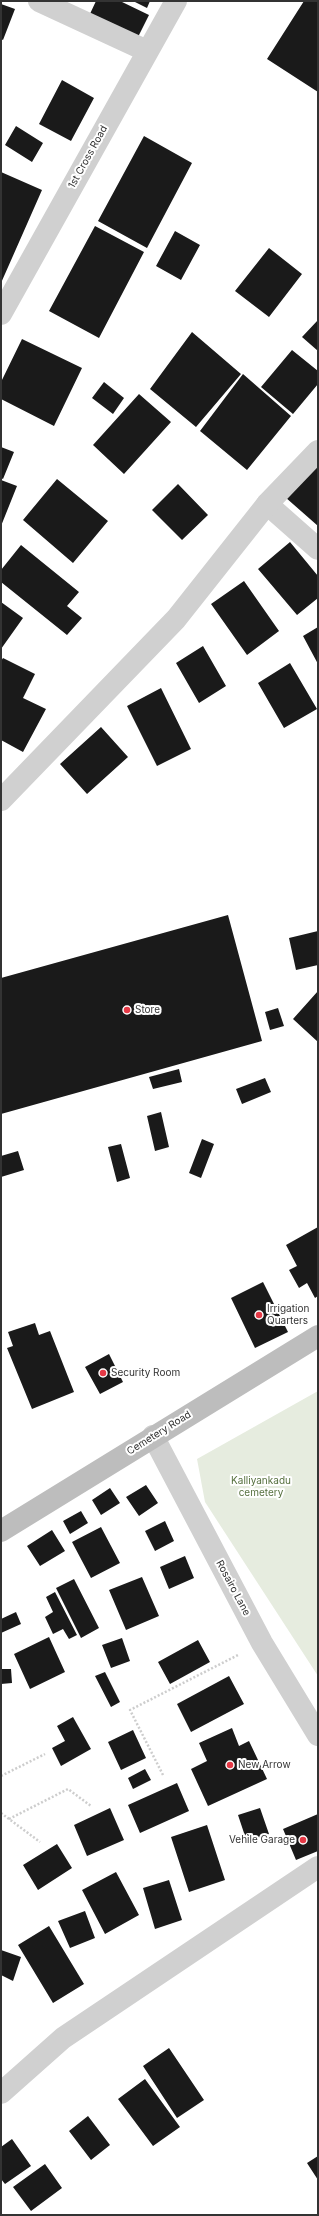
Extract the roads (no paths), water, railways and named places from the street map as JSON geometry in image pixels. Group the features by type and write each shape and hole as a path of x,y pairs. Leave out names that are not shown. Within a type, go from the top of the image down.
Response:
{"main road":[{"name":"Cemetery Road","path":"1,1531 153,1436 318,1336"}],"street":[{"path":"39,1 147,51"},
{"name":"1st Cross Road","path":"1,314 176,1"},
{"path":"1,800 176,619 267,504 318,451"},
{"path":"267,504 318,549"},
{"name":"Rosairo Lane","path":"153,1436 262,1643 318,1735"},
{"path":"1,2093 63,2038 318,1867"}],"place":[{"name":"Store","path":"127,1010"},
{"name":"Irrigation Quarters","path":"259,1315"},
{"name":"Security Room","path":"103,1373"},
{"name":"New Arrow","path":"230,1765"},
{"name":"Vehile Garage","path":"303,1840"}],"park label":[{"name":"Kalliyankadu cemetery","path":"261,1486"}]}
